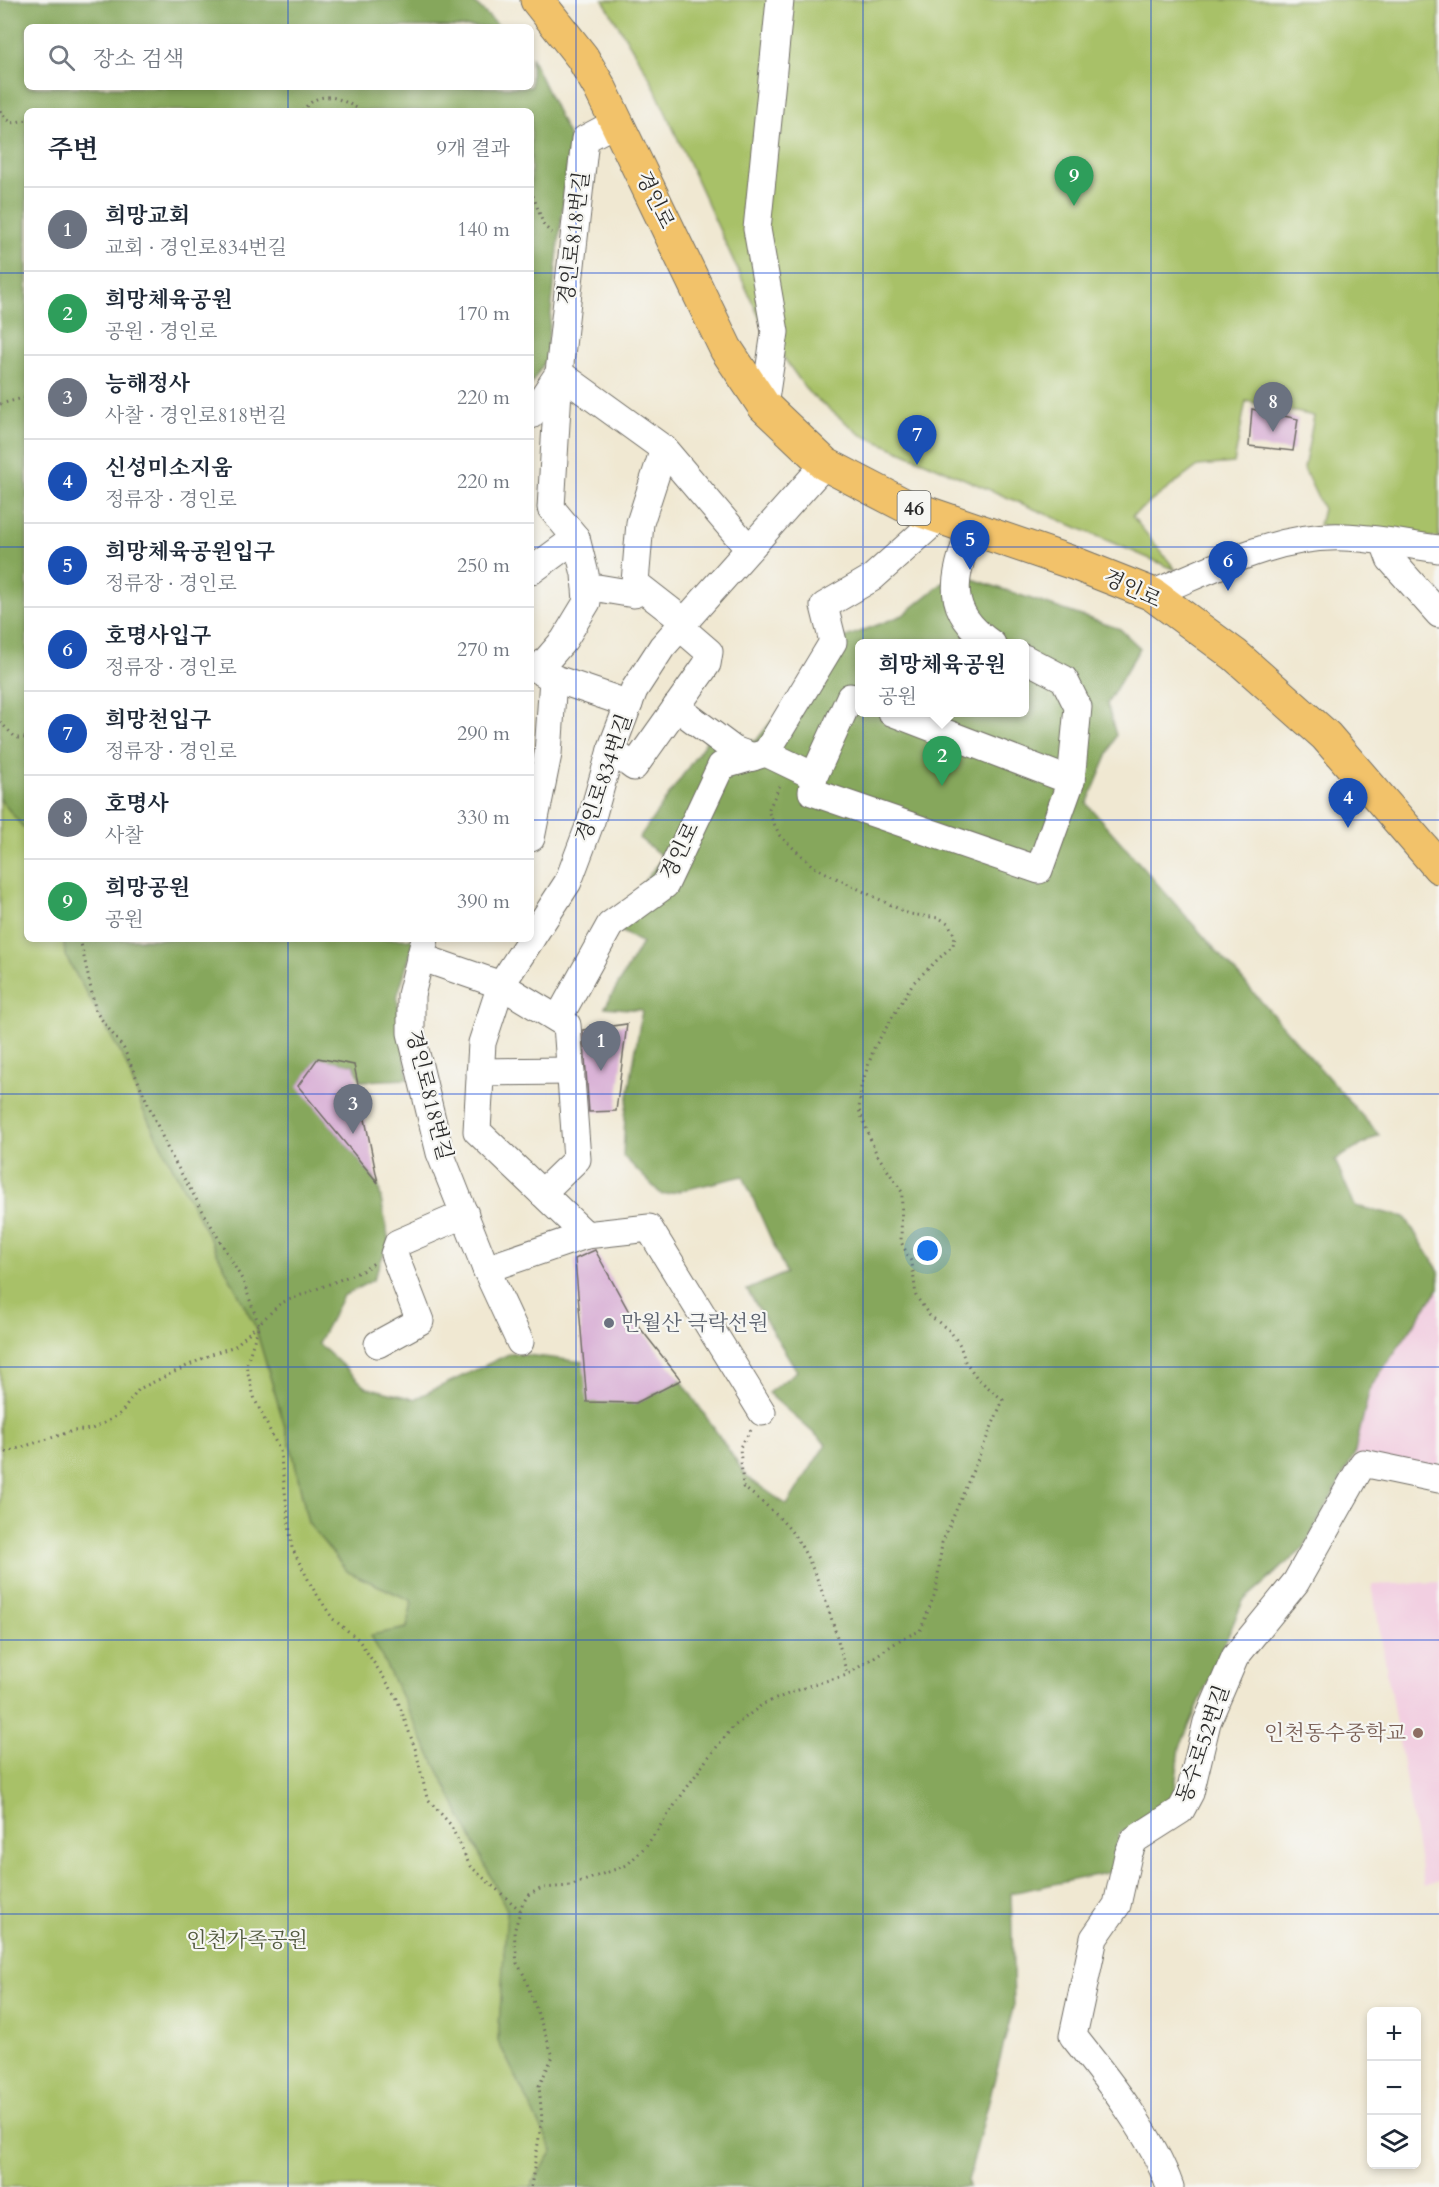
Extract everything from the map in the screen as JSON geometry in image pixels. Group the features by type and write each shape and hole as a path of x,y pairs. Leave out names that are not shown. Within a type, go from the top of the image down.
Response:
{"main road":[{"name":"경인로","path":"537,0 582,57 617,122 726,350 764,406 825,464 904,505 1076,564 1152,594 1235,655 1326,736 1439,867"}],"street":[{"path":"764,406 775,332 757,229 780,0"},
{"name":"경인로818번길","path":"541,672 587,602 576,538 551,508 559,373 585,139 617,122"},
{"name":"경인로818번길","path":"534,410 559,373"},
{"path":"559,373 664,448 749,549"},
{"path":"586,586 634,594 640,524 664,448"},
{"name":"경인로834번길","path":"534,934 568,882 591,821 611,750 634,690 662,647 825,464"},
{"path":"760,755 833,642 824,606 872,578 940,518"},
{"path":"971,528 955,573 957,600 971,629 985,639"},
{"path":"1152,594 1242,556 1303,539 1343,537 1439,549"},
{"path":"534,569 576,538"},
{"path":"1384,542 1390,559 1439,614"},
{"path":"611,750 634,766 707,664 709,652 682,624 635,583"},
{"path":"676,707 734,750 760,755 803,771 812,792 1040,870 1071,781 1078,707 1064,680 1029,661"},
{"path":"534,823 548,754 541,672 629,704"},
{"path":"803,771 850,697 855,698"},
{"path":"904,717 1071,781"},
{"name":"경인로","path":"558,1019 610,925 665,885 721,766 760,755"},
{"name":"경인로834번길","path":"477,1131 482,1044 501,985 529,942"},
{"name":"경인로818번길","path":"423,948 411,995 411,1033 440,1153 486,1269 520,1342"},
{"path":"423,948 501,985 567,1025 577,1159 542,1194"},
{"path":"480,1072 571,1071"},
{"path":"440,1153 477,1131 586,1235"},
{"path":"378,1344 420,1321 394,1254 398,1243 465,1214"},
{"path":"486,1269 586,1235 649,1228 762,1412"},
{"name":"동수로52번길","path":"1170,2186 1147,2141 1102,2073 1073,2036 1094,1938 1116,1905 1134,1840 1181,1810 1190,1793 1207,1722 1235,1657 1275,1604 1296,1582 1363,1463 1439,1479"}],"path":[{"path":"305,108 312,100 328,97 339,98 357,108"},
{"path":"0,111 11,123 24,121"},
{"path":"534,198 544,226 573,251"},
{"path":"0,404 24,398"},
{"path":"0,722 16,738 24,738"},
{"path":"531,2187 542,2119 539,2086 553,2056 524,1975 517,1963 514,1932 528,1894 542,1888 570,1886 627,1865 646,1846 707,1759 733,1727 763,1704 811,1685 847,1675 903,1638 920,1631 936,1592 942,1543 1003,1400 977,1378 964,1361 960,1345 950,1331 929,1315 916,1296 912,1263 901,1242 902,1192 876,1153 859,1110 861,1087 874,1048 914,983 953,945 955,936 948,923 939,918 909,914 814,867 780,836 768,811 803,771"},
{"path":"81,942 96,1012 124,1049 169,1152 243,1281 259,1324 246,1366 255,1400 280,1451 292,1548 312,1587 333,1619 358,1639 396,1696 416,1751 427,1798 450,1824 470,1866 521,1911"},
{"path":"0,1454 73,1431 92,1429 121,1413 139,1389 213,1354 236,1346 281,1303 362,1271 396,1250"},
{"path":"762,1412 740,1447 743,1487 764,1503 794,1536 810,1567 830,1617 847,1675"}],"shaded area":[{"path":"1439,1288 1439,1472 1354,1455 1370,1388"},
{"name":"인천동수중학교","path":"1439,1582 1439,1881 1424,1886 1372,1585"}],"green space":[{"path":"0,0 471,0 497,24 24,24 24,90 534,90 534,63 570,139 546,359 534,380 534,108 24,108 24,827 0,799"},
{"path":"603,0 1439,0 1439,538 1319,525 1323,509 1304,469 1314,416 1246,401 1234,463 1198,466 1132,516 1176,570 860,434 808,392 767,334 650,78"},
{"path":"955,573 1120,629 1140,648 1107,704 1116,735 1087,804 1379,1135 1335,1160 1355,1206 1405,1217 1439,1271 1439,1288 1370,1388 1354,1455 1303,1549 1243,1601 1180,1747 1173,1804 1119,1834 1121,1870 1011,1893 1014,2005 968,2181 969,2187 530,2187 553,2151 498,2041 507,1910 371,1635 407,1628 412,1601 348,1572 308,1523 293,1454 255,1326 143,1110 125,1061 65,955 64,942 414,942 397,997 408,1079 361,1081 354,1065 318,1058 299,1086 378,1183 389,1242 373,1280 343,1296 318,1343 366,1387 414,1399 511,1353 584,1362 636,1403 681,1380 747,1477 787,1505 826,1444 768,1393 797,1371 747,1290 786,1273 743,1176 662,1195 623,1156 625,1115 642,1010 605,1007 642,943 610,925 663,857 639,838 712,733 756,741 833,642 903,615"},
{"name":"인천가족공원","path":"0,799 24,827 24,942 64,942 65,955 125,1061 143,1110 255,1326 293,1454 308,1523 348,1572 412,1601 407,1628 372,1635 508,1910 498,2041 553,2151 530,2187 0,2187"}],"building":[{"path":"1252,409 1298,419 1293,451 1249,446"},
{"path":"627,1024 616,1111 589,1112 583,1030"},
{"path":"318,1058 354,1065 378,1183 298,1086"},
{"name":"만월산 극락선원","path":"595,1250 633,1319 681,1380 636,1403 587,1402 575,1259"}],"place":[{"name":"희망공원","path":"1074,206"},
{"name":"호명사","path":"1273,432"},
{"name":"희망천입구","path":"917,465"},
{"name":"희망체육공원입구","path":"970,570"},
{"name":"호명사입구","path":"1228,591"},
{"name":"희망체육공원","path":"942,786"},
{"name":"신성미소지움","path":"1348,828"},
{"name":"희망교회","path":"601,1071"},
{"name":"능해정사","path":"353,1134"},
{"name":"만월산 극락선원","path":"609,1323"},
{"name":"인천동수중학교","path":"1418,1733"}]}
